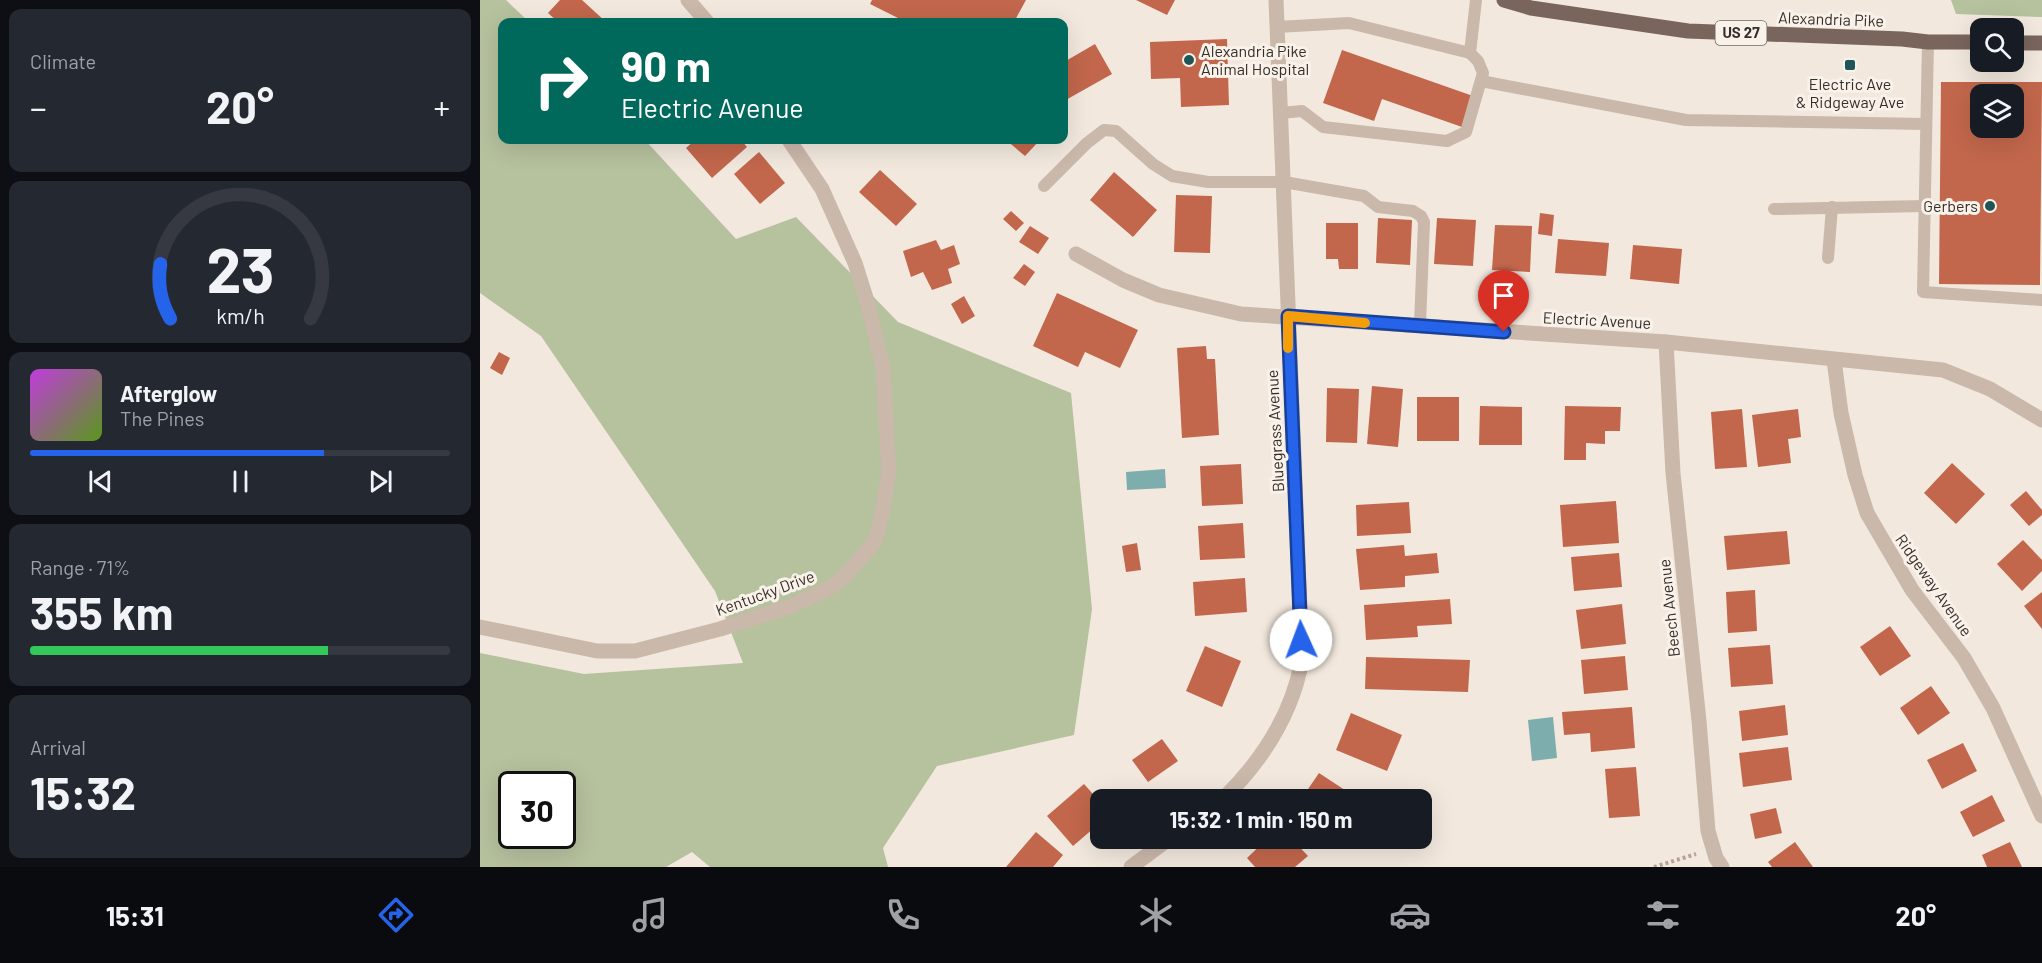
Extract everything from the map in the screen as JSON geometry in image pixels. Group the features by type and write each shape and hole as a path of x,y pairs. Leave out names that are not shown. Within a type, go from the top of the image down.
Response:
{"main road":[{"name":"Alexandria Pike","path":"1504,0 1531,8 1688,31 1970,42"},
{"path":"2024,43 2042,44"}],"street":[{"path":"688,0 704,18"},
{"name":"Bluegrass Avenue","path":"1233,789 1265,752 1299,678 1302,660 1276,0"},
{"name":"Kentucky Drive","path":"480,627 597,651 635,651 720,629 791,606 836,583 854,568 873,544 881,518 889,471 883,368 855,262 822,189 792,144"},
{"name":"Electric Avenue","path":"1076,254 1123,280 1159,295 1241,314 1666,342 1943,370 1990,389 2042,420"},
{"name":"Beech Avenue","path":"1666,342 1673,473 1708,831 1712,849 1722,867"},
{"name":"Ridgeway Avenue","path":"1834,360 1855,475 1867,513 1912,590 1964,658 1993,708 2042,816"},
{"path":"1131,867 1155,849"}],"lane":[{"path":"1470,53 1476,0"},
{"path":"1277,27 1349,23 1470,53 1479,61 1483,73 1467,132 1448,141 1323,127 1302,111 1280,113"},
{"path":"1928,42 1923,292 2042,300"},
{"path":"1481,81 1686,120 1926,124"},
{"path":"1044,186 1087,143 1104,130 1116,131 1153,164 1172,176 1208,182 1284,182 1364,196 1378,207 1413,211 1421,216 1424,222 1420,325"},
{"path":"1774,209 1924,206"},
{"path":"1828,258 1832,207"}],"path":[{"path":"1653,867 1712,849"}],"green space":[{"path":"480,0 506,0 525,18 498,18 498,144 649,144 736,239 796,217 898,322 1071,393 1092,609 1074,735 937,766 883,848 888,867 710,867 692,852 666,867 480,867 480,653 584,674 743,663 715,591 541,336 480,293"},
{"path":"1951,0 2042,0 2042,17 1956,14"}],"water":[{"path":"1165,469 1166,488 1127,490 1126,472"},
{"path":"1553,717 1557,758 1532,761 1528,720"}],"building":[{"path":"560,0 582,0 602,18 554,18 548,13"},
{"path":"872,0 1026,0 1016,18 898,18 870,4"},
{"path":"1136,0 1175,0 1167,15"},
{"name":"Alexandria Pike Animal Hospital","path":"1227,39 1229,105 1181,107 1180,78 1151,79 1150,42"},
{"path":"1095,44 1112,74 1068,99 1068,60"},
{"path":"1342,50 1473,96 1462,127 1382,99 1374,121 1323,103"},
{"name":"Gerbers","path":"1941,82 2042,82 2040,285 1939,284"},
{"path":"690,144 744,144 747,147 712,178 686,148"},
{"path":"1011,144 1036,144 1025,156"},
{"path":"759,152 785,183 760,204 734,174"},
{"path":"880,170 917,204 896,226 859,192"},
{"path":"1114,172 1157,210 1133,237 1090,200"},
{"path":"1176,195 1212,196 1210,253 1174,252"},
{"path":"1011,211 1024,223 1016,231 1003,219"},
{"path":"1540,213 1554,215 1552,236 1538,234"},
{"path":"1378,218 1412,220 1410,265 1376,263"},
{"path":"1437,218 1476,220 1473,266 1434,264"},
{"path":"1326,223 1358,223 1358,269 1339,269 1338,259 1326,259"},
{"path":"1495,225 1532,226 1530,272 1492,270"},
{"path":"1030,226 1049,238 1038,254 1019,242"},
{"path":"1558,239 1609,243 1606,276 1555,273"},
{"path":"936,240 941,250 954,245 960,264 948,269 952,283 932,290 923,272 911,277 903,251"},
{"path":"1633,245 1682,249 1679,284 1630,279"},
{"path":"1024,264 1035,272 1025,286 1013,278"},
{"path":"1057,293 1138,330 1120,368 1085,352 1078,367 1033,346"},
{"path":"964,296 975,316 962,324 951,304"},
{"path":"1206,346 1207,359 1215,359 1219,435 1182,438 1177,348"},
{"path":"499,352 510,358 502,375 490,368"},
{"path":"1372,386 1403,389 1398,447 1367,444"},
{"path":"1327,388 1359,389 1357,443 1326,442"},
{"path":"1417,397 1459,397 1459,441 1417,441"},
{"path":"1480,406 1522,407 1522,445 1479,445"},
{"path":"1565,406 1621,407 1620,431 1605,431 1605,444 1586,443 1586,460 1564,460"},
{"path":"1742,409 1747,467 1715,469 1711,412"},
{"path":"1798,409 1801,437 1788,439 1791,463 1758,467 1752,415"},
{"path":"1952,463 1985,494 1956,524 1924,493"},
{"path":"1241,464 1243,504 1202,506 1200,466"},
{"path":"2026,491 2042,510 2042,515 2029,526 2010,505"},
{"path":"1616,501 1619,543 1563,547 1560,505"},
{"path":"1409,502 1411,533 1357,536 1356,505"},
{"path":"1243,523 1245,558 1200,560 1198,526"},
{"path":"1787,531 1790,564 1727,570 1724,536"},
{"path":"2023,540 2042,560 2042,571 2022,591 1997,564"},
{"path":"1137,543 1141,570 1126,572 1122,546"},
{"path":"1404,545 1405,556 1437,553 1439,573 1405,576 1405,587 1360,590 1356,549"},
{"path":"1619,553 1622,587 1574,591 1571,557"},
{"path":"1245,578 1247,612 1195,616 1193,582"},
{"path":"1755,590 1757,631 1728,633 1726,592"},
{"path":"2042,592 2042,629 2024,606"},
{"path":"1450,599 1452,624 1417,626 1418,637 1366,640 1364,605"},
{"path":"1622,604 1626,644 1581,649 1576,610"},
{"path":"1890,626 1911,656 1880,676 1860,647"},
{"path":"1770,645 1773,684 1731,687 1728,648"},
{"path":"1205,646 1241,661 1222,707 1186,691"},
{"path":"1625,656 1628,690 1584,694 1581,660"},
{"path":"1366,657 1470,660 1468,692 1365,689"},
{"path":"1931,686 1950,713 1918,735 1900,708"},
{"path":"1785,705 1788,735 1742,741 1739,711"},
{"path":"1632,707 1635,748 1591,752 1590,733 1564,735 1562,712"},
{"path":"1351,713 1402,735 1387,771 1336,750"},
{"path":"1162,739 1178,761 1148,782 1132,760"},
{"path":"1963,743 1977,771 1942,789 1927,760"},
{"path":"1788,747 1792,780 1743,787 1739,753"},
{"path":"1636,767 1640,816 1609,818 1605,769"},
{"path":"1319,773 1343,789 1308,789"},
{"path":"1084,784 1090,791 1090,831 1073,846 1047,816"},
{"path":"1992,795 2005,821 1973,837 1960,812"},
{"path":"1776,808 1782,833 1755,839 1750,814"},
{"path":"1036,832 1063,855 1053,867 1006,867"},
{"path":"1795,842 1813,867 1772,867 1768,862"},
{"path":"2010,842 2022,867 1987,867 1982,855"},
{"path":"1256,849 1301,849 1308,856 1295,867 1255,867 1247,858"}],"slow traffic":[{"path":"1288,348 1288,316 1365,323"}],"place":[{"name":"Alexandria Pike Animal Hospital","path":"1189,60"},
{"name":"Electric Ave & Ridgeway Ave","path":"1850,65"},
{"name":"Gerbers","path":"1990,206"}],"route":[{"path":"1301,640 1288,316 1326,321 1420,325 1504,332"}]}
